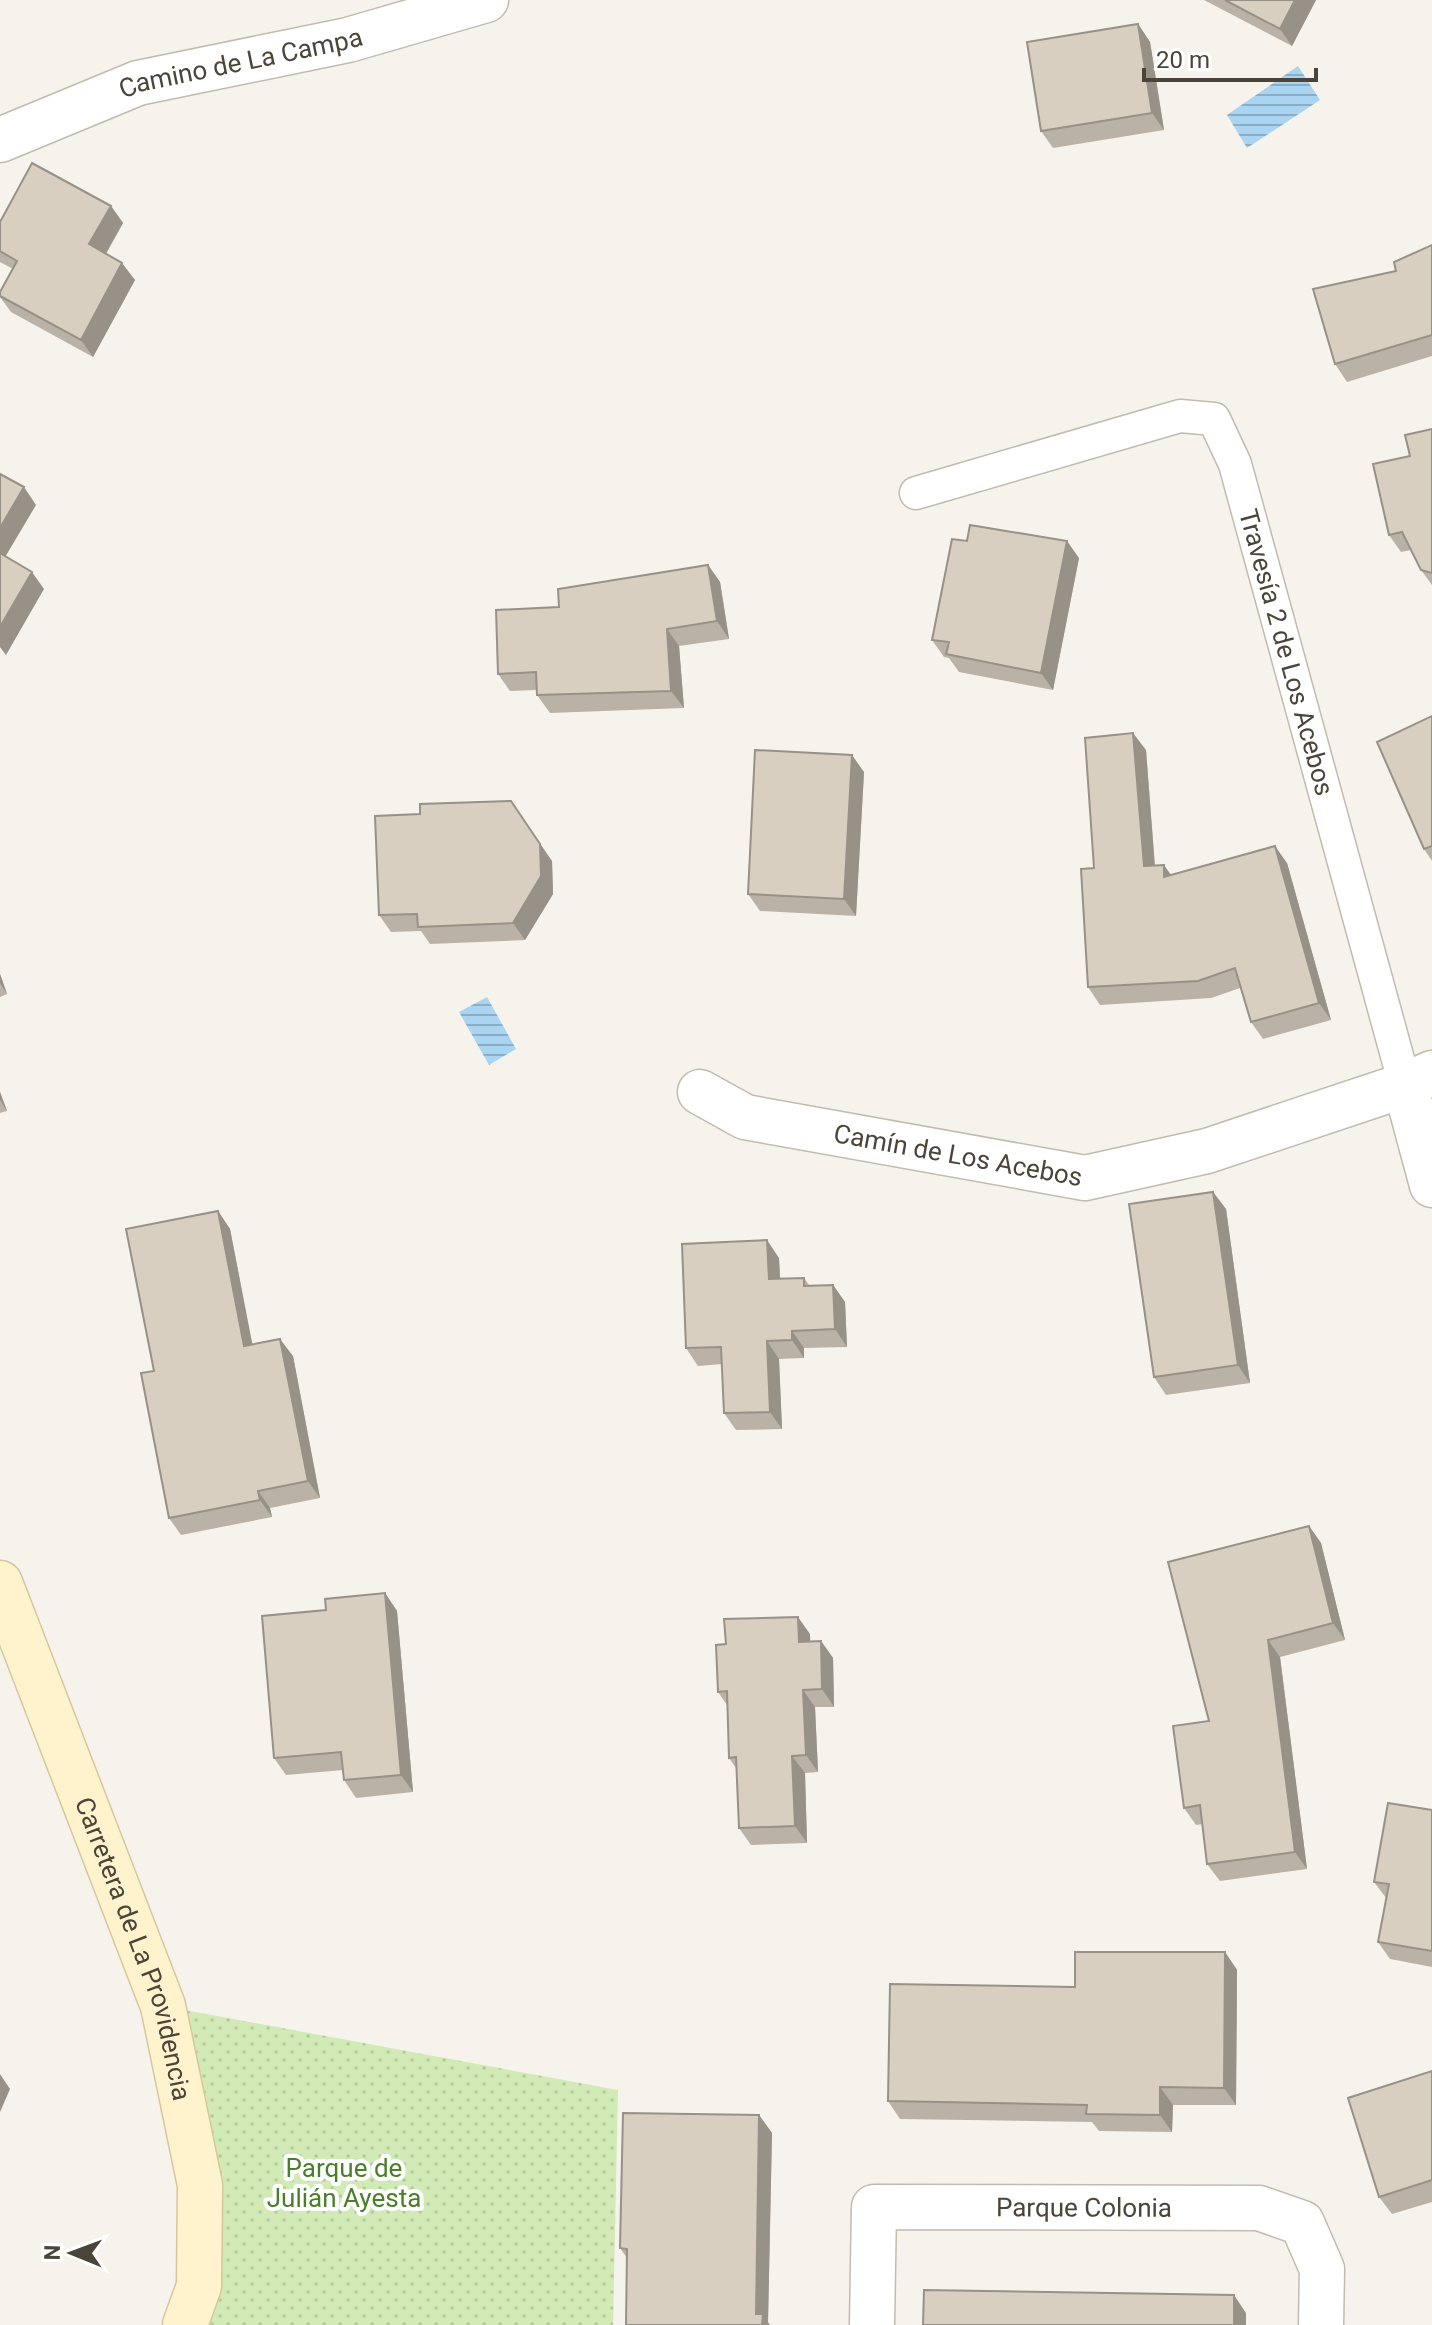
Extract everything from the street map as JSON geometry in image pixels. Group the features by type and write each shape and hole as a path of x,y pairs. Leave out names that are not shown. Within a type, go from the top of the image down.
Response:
{"street":[{"name":"Camino de La Campa","path":"0,140 138,83 348,40 385,13 486,0"},
{"name":"Camín de Los Acebos","path":"700,1092 745,1117 1085,1178 1207,1151 1418,1079"},
{"name":"Travesía 2 de Los Acebos","path":"1418,1079 1432,1185"},
{"name":"Carretera de La Providencia","path":"0,1583 163,2006 200,2185 199,2286 185,2325"},
{"name":"Parque Colonia","path":"872,2325 874,2207 1259,2208 1302,2223 1322,2269 1321,2325"}],"lane":[{"name":"Travesía 2 de Los Acebos","path":"916,493 1180,416 1214,419 1235,464 1418,1079"}],"green space":[{"name":"Parque de Julián Ayesta","path":"163,2006 618,2090 613,2325 185,2325 199,2286"}],"water":[{"path":"1298,66 1320,100 1247,148 1227,115"},
{"path":"487,997 516,1049 489,1065 459,1012"}],"building":[{"path":"1225,0 1295,0 1280,29"},
{"path":"1138,24 1152,113 1041,131 1027,42"},
{"path":"32,163 111,206 89,244 122,263 81,340 0,296 17,261 0,251 0,222"},
{"path":"1432,245 1432,335 1335,364 1313,289 1396,271 1394,262"},
{"path":"1432,429 1432,573 1421,570 1402,532 1389,535 1373,464 1410,456 1405,435"},
{"path":"0,474 24,487 0,528"},
{"path":"970,525 1067,541 1041,673 946,654 949,642 932,640 952,539 967,541"},
{"path":"0,553 32,572 0,627"},
{"path":"708,565 717,621 667,629 671,691 537,695 536,672 498,674 496,610 559,607 558,589"},
{"path":"1432,716 1432,846 1424,849 1377,742"},
{"path":"1133,733 1144,866 1164,865 1164,877 1275,846 1319,1003 1251,1022 1235,968 1198,981 1088,987 1081,869 1094,868 1085,738"},
{"path":"755,750 852,755 844,899 748,894"},
{"path":"511,801 540,844 541,876 513,923 418,927 417,914 379,915 375,816 420,814 420,804"},
{"path":"1213,1192 1238,1365 1154,1377 1129,1204"},
{"path":"218,1211 244,1346 280,1339 308,1481 258,1491 260,1500 169,1518 141,1373 154,1371 126,1229"},
{"path":"767,1240 769,1279 804,1278 804,1286 833,1285 835,1329 792,1331 792,1340 767,1341 770,1412 724,1413 721,1347 686,1348 682,1244"},
{"path":"1309,1526 1333,1623 1268,1640 1295,1852 1207,1864 1200,1805 1184,1808 1173,1726 1209,1721 1168,1562"},
{"path":"385,1593 401,1775 344,1780 341,1752 274,1758 262,1616 326,1610 325,1599"},
{"path":"798,1617 799,1642 821,1641 822,1689 803,1690 806,1755 792,1756 795,1826 739,1828 736,1757 729,1758 727,1691 718,1692 716,1645 726,1644 724,1619"},
{"path":"1388,1803 1432,1810 1432,1951 1378,1942 1389,1884 1374,1882"},
{"path":"1075,1952 1225,1952 1224,2088 1160,2087 1160,2115 1086,2114 1087,2105 888,2101 890,1984 1075,1987"},
{"path":"1432,2071 1432,2180 1379,2197 1348,2098"},
{"path":"623,2113 759,2115 756,2314 763,2314 762,2325 626,2325 627,2249 620,2248"},
{"path":"924,2290 1234,2295 1234,2325 923,2325"}]}
